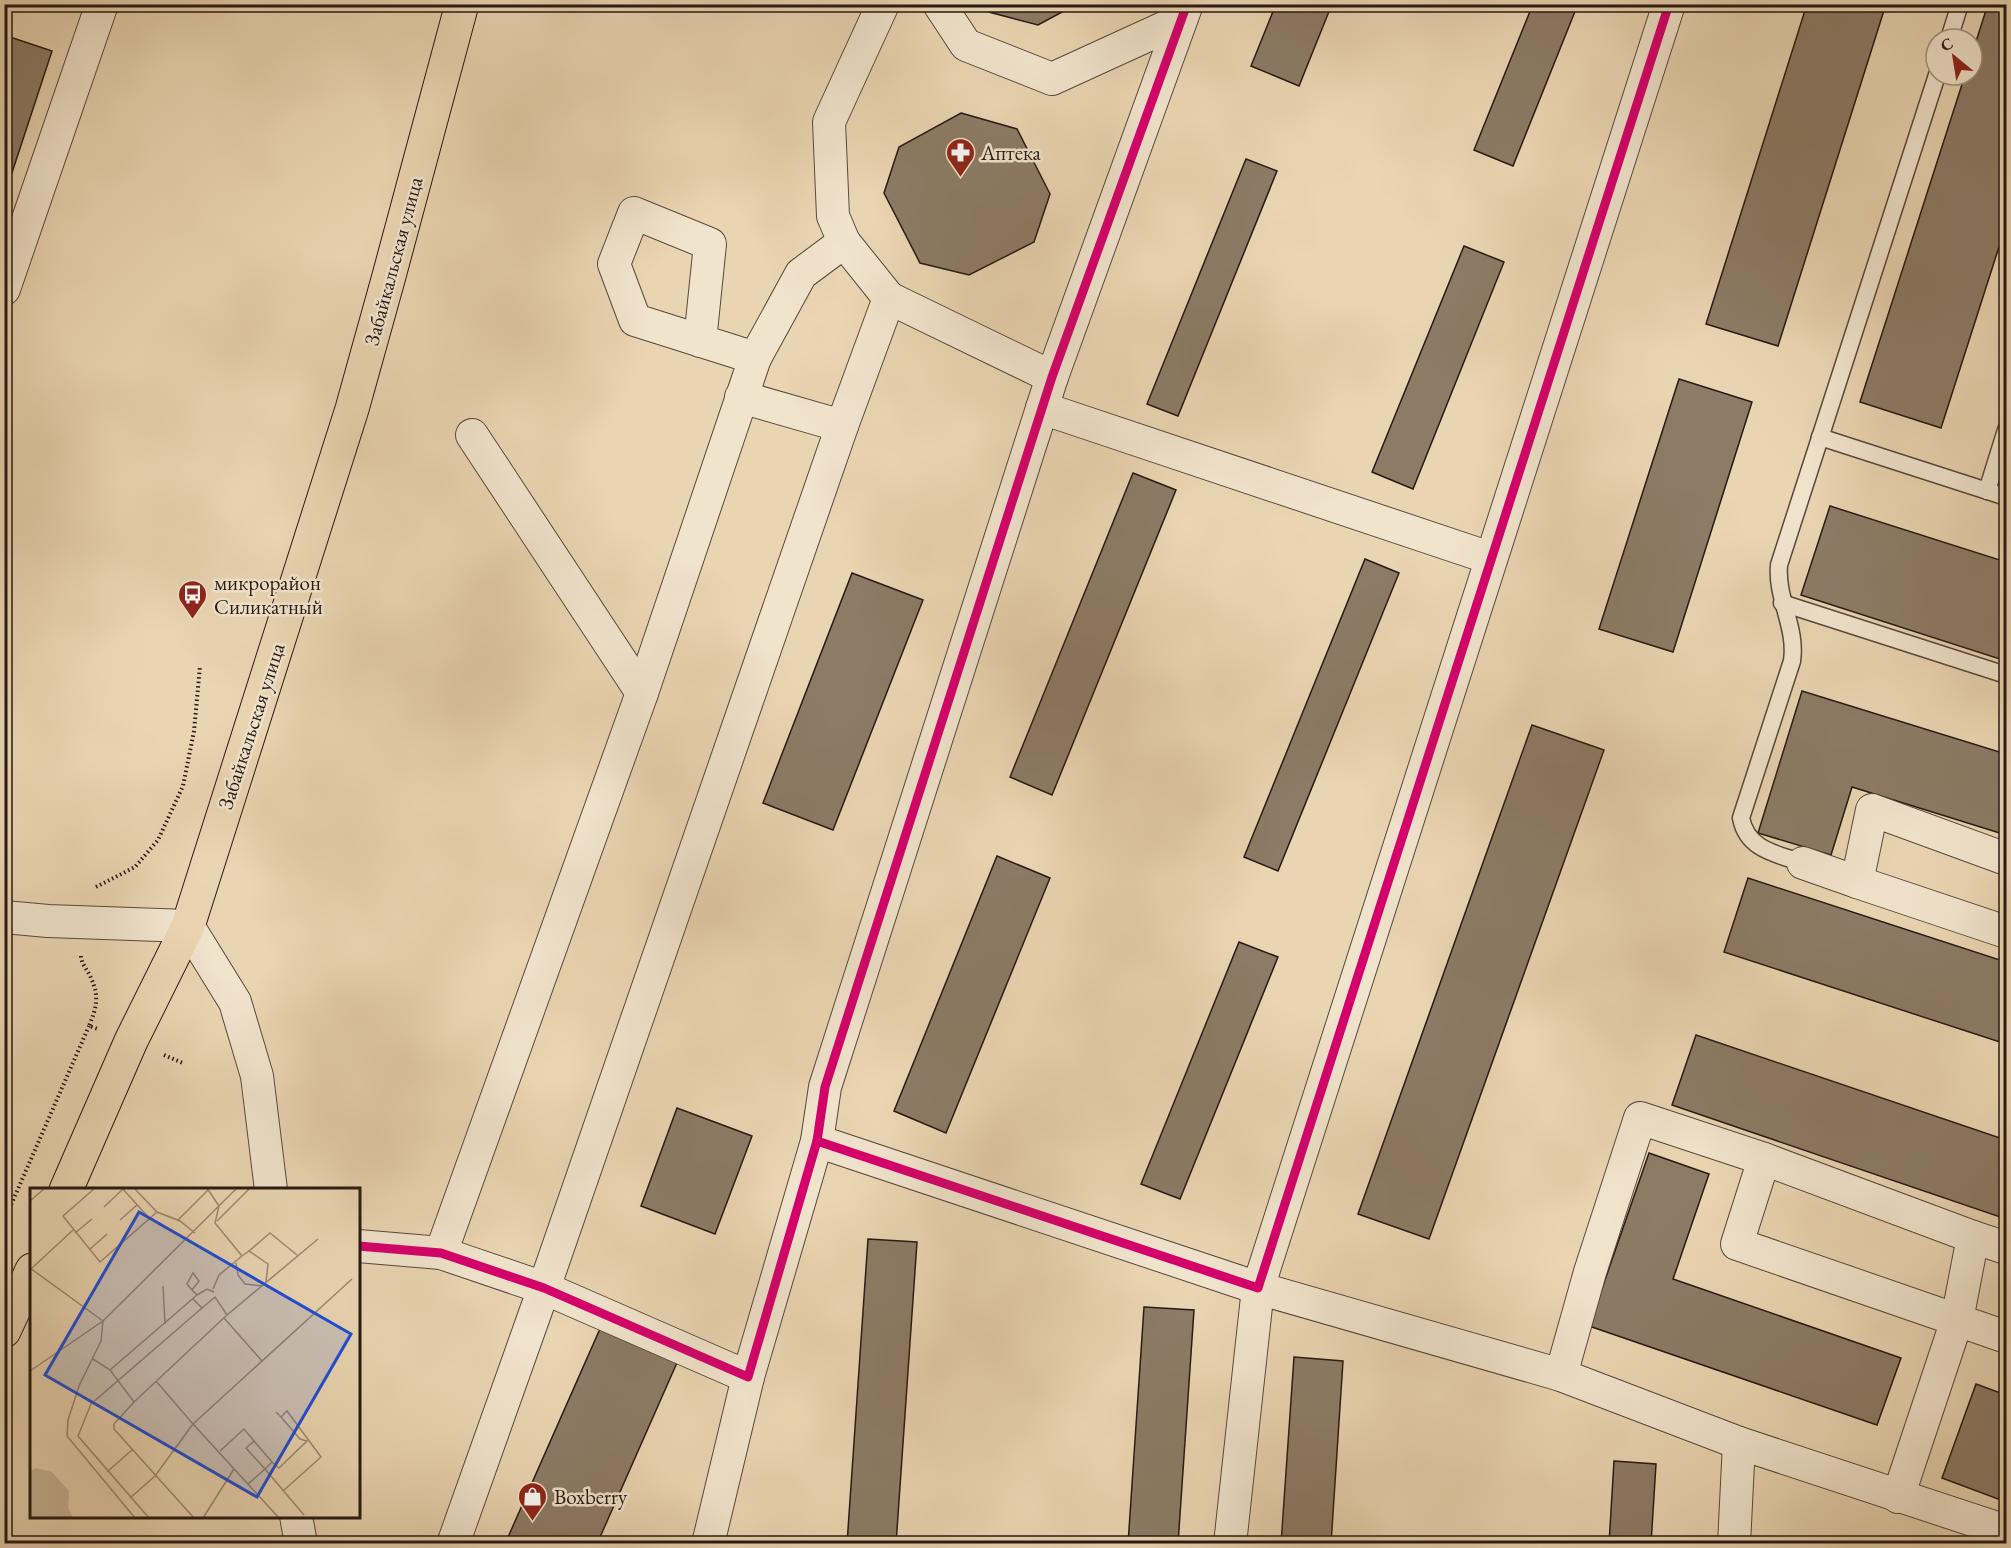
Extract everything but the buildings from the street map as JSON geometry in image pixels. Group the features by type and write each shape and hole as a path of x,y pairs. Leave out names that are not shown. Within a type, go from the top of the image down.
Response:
{"main road":[{"name":"Забайкальская улица","path":"67,1188 131,1041 188,926 352,409 462,4"},
{"path":"4,1331 30,1274"}],"street":[{"path":"883,4 829,122 833,216 844,242 889,298 1052,377"},
{"path":"939,4 966,45 1052,79 1184,12"},
{"path":"1230,1544 1258,1288 1669,4"},
{"path":"4,289 100,5"},
{"path":"708,1544 748,1377 817,1141 825,1087 1052,377 1184,12"},
{"path":"441,1253 642,693 754,358 801,274 844,242"},
{"path":"453,1544 544,1288 842,426 889,298"},
{"path":"700,341 754,358"},
{"path":"741,397 842,426"},
{"path":"1042,408 1490,558"},
{"path":"472,435 642,693"},
{"path":"1857,882 1872,810 2007,859"},
{"path":"1803,863 2007,932"},
{"path":"4,917 48,921 188,926 235,1002 257,1076 271,1188"},
{"path":"1560,1376 1590,1272 1640,1118 1764,1159 2007,1248"},
{"path":"817,1141 1258,1288 1560,1376 1739,1443 2007,1531"},
{"path":"1764,1159 1737,1244 2007,1337"},
{"path":"1898,1497 1957,1320 1973,1237"},
{"path":"360,1246 441,1253 544,1288 748,1377"},
{"path":"1734,1544 1739,1443"},
{"path":"296,1518 301,1544"}],"lane":[{"path":"1953,27 1960,4"},
{"path":"1803,863 1760,848 1746,834 1741,819 1791,661 1792,638 1778,582 1779,565 1933,87"},
{"path":"1987,491 2007,430"},
{"path":"1820,437 2007,497"},
{"path":"1782,603 2007,675"}],"path":[{"path":"4,1221 89,1026"}],"cycle path":[{"path":"360,1246 441,1253 544,1288 748,1377 817,1141 825,1087 1052,377 1187,4"},
{"path":"817,1141 1258,1288 1669,4"}],"place":[{"name":"Аптека","path":"960,178"},
{"name":"микрорайон Силикатный","path":"193,620"},
{"name":"Boxberry","path":"533,1522"}]}
